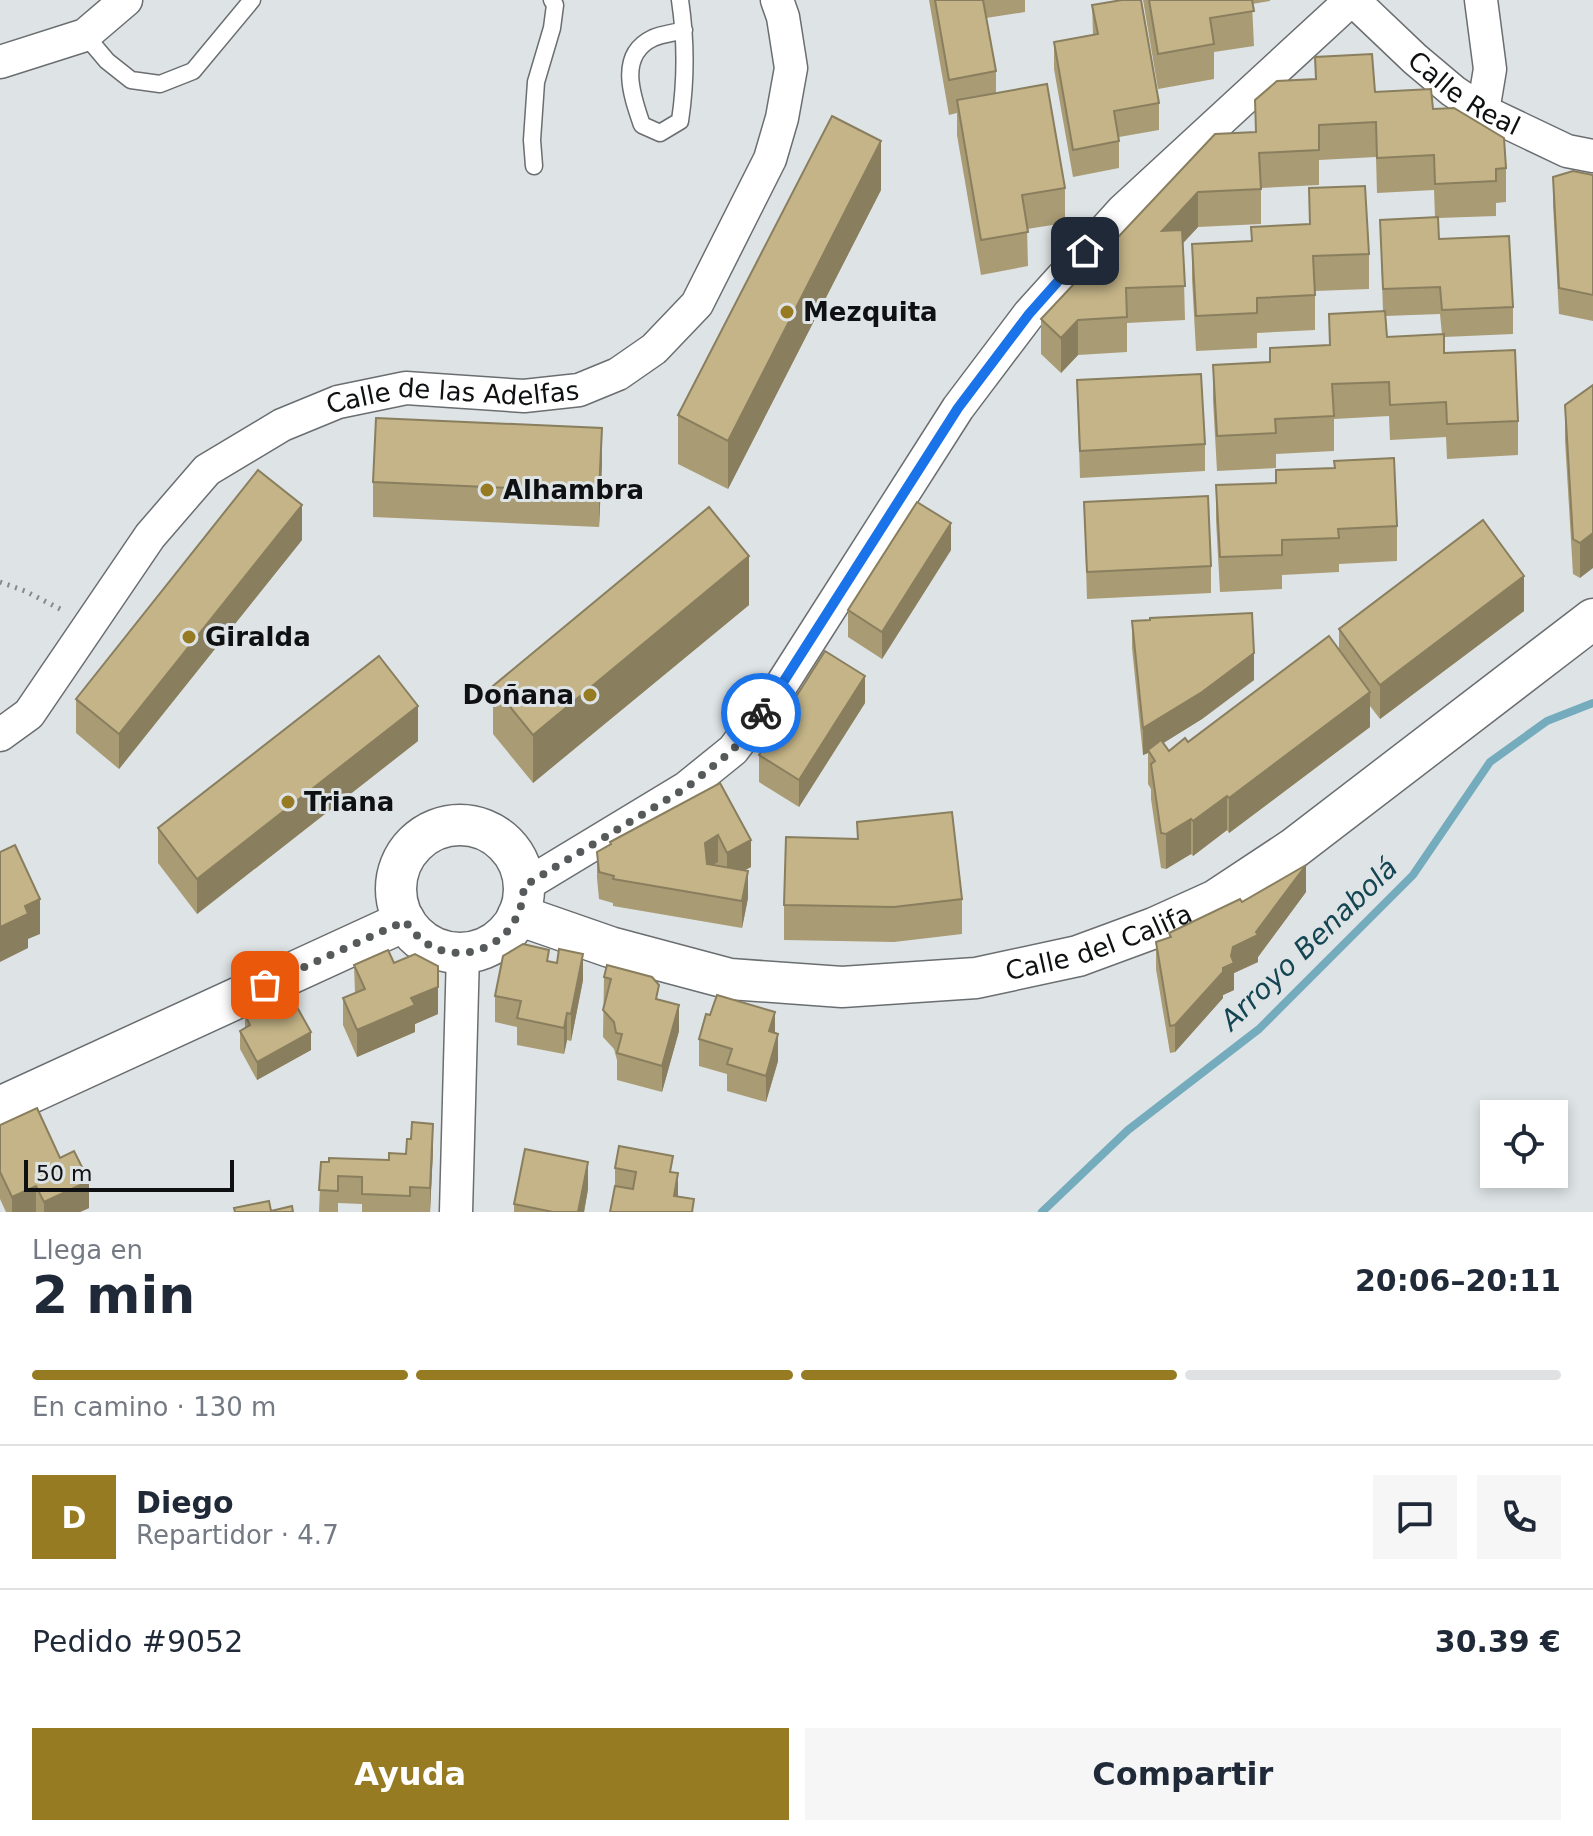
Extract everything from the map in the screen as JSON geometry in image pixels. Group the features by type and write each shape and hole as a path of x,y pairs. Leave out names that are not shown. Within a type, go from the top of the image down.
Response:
{"street":[{"path":"0,62 85,35 126,0"},
{"name":"Calle de las Adelfas","path":"0,735 29,714 150,536 207,470 282,425 338,402 406,388 524,396 579,390 618,374 654,349 697,304 770,159 782,118 791,68 783,17 777,0"},
{"path":"521,901 686,788 733,750 775,695 958,408 1029,314 1123,210 1352,0"},
{"name":"Calle Real","path":"1352,0 1415,59 1483,111 1567,151 1593,156"},
{"path":"1481,0 1490,69 1483,111"},
{"name":"Calle del Califa","path":"521,901 610,947 730,979 842,987 976,978 1078,956 1179,917 1216,900 1242,883 1293,849 1593,619"},
{"path":"459,825 475,827 497,837 514,855 521,870 521,901 512,926 496,942 475,952 445,951 429,945 405,921 398,905 398,873 405,858 427,834 459,825"},
{"path":"0,1107 405,921"},
{"path":"456,1212 463,953"}],"lane":[{"path":"85,35 107,61 131,80 160,84 193,71 252,0"},
{"path":"534,166 532,140 536,82 552,28 555,5 552,0"},
{"path":"680,0 684,30 684,94 680,121 660,133 642,125 628,72 636,51 652,39 684,30"}],"path":[{"path":"0,582 25,591 89,625"}],"building":[{"path":"935,0 983,0 996,71 949,80"},
{"path":"1141,0 1159,103 1114,111 1119,141 1073,150 1054,42 1098,34 1092,5"},
{"path":"1149,0 1252,0 1254,11 1210,18 1214,44 1158,54"},
{"path":"1372,54 1375,92 1431,89 1433,109 1454,108 1504,138 1506,168 1496,169 1496,181 1435,184 1434,155 1377,158 1376,122 1319,125 1319,150 1259,153 1261,189 1198,192 1162,231 1182,230 1185,286 1126,288 1127,317 1078,320 1061,338 1041,319 1215,134 1256,132 1255,100 1277,81 1316,79 1315,57"},
{"path":"1047,84 1065,188 1022,195 1028,232 981,240 957,100"},
{"path":"832,116 881,141 728,441 678,415"},
{"path":"1573,171 1593,175 1593,295 1559,288 1553,177"},
{"path":"1365,186 1369,254 1313,256 1315,295 1257,298 1257,313 1196,316 1192,244 1252,241 1251,227 1310,224 1309,188"},
{"path":"1438,217 1439,239 1509,236 1513,307 1442,310 1440,287 1383,289 1380,220"},
{"path":"1385,311 1387,337 1444,334 1444,353 1515,350 1518,421 1447,424 1446,402 1390,405 1389,382 1332,384 1334,416 1275,419 1276,433 1217,436 1213,365 1270,362 1270,348 1330,345 1329,314"},
{"path":"1201,374 1205,444 1080,451 1077,380"},
{"path":"1593,385 1593,533 1580,543 1573,539 1565,405"},
{"path":"376,418 602,428 599,492 373,482"},
{"path":"1394,458 1397,526 1338,529 1339,538 1282,540 1282,555 1220,557 1216,485 1276,483 1276,470 1335,468 1334,461"},
{"path":"258,470 302,505 119,734 76,699"},
{"path":"1208,496 1211,566 1087,572 1084,502"},
{"path":"917,502 951,523 882,632 848,610"},
{"path":"709,507 749,556 533,735 493,686"},
{"path":"1483,520 1524,576 1380,685 1339,629"},
{"path":"1252,613 1254,653 1202,692 1143,728 1132,621"},
{"path":"1329,636 1370,692 1229,798 1227,796 1193,821 1191,819 1166,834 1161,833 1151,764 1155,761 1148,750 1161,740 1169,751 1185,738 1188,742"},
{"path":"825,651 865,676 799,780 759,755"},
{"path":"379,656 418,706 197,879 158,828"},
{"path":"720,783 751,840 727,853 718,835 705,843 707,864 748,871 742,901 613,879 614,876 599,872 597,852 610,842"},
{"path":"952,812 962,899 894,907 784,905 786,837 858,839 857,822"},
{"path":"15,845 40,899 25,906 28,914 0,927 0,852"},
{"path":"1306,865 1256,932 1258,935 1233,947 1231,956 1234,963 1223,968 1223,972 1175,1025 1170,1026 1156,942 1240,899 1242,902"},
{"path":"523,944 549,950 547,961 557,963 559,949 583,954 571,1014 567,1013 564,1028 517,1018 521,1001 495,996 503,956"},
{"path":"388,950 394,963 415,954 438,966 438,987 411,998 415,1005 357,1030 343,998 365,989 354,965"},
{"path":"607,965 652,977 659,985 656,999 679,1005 662,1066 617,1053 622,1034 616,1033 614,1022 603,1010 611,979 604,977"},
{"path":"717,995 775,1012 769,1031 778,1034 766,1076 727,1064 732,1049 699,1039 706,1014 710,1015"},
{"path":"280,996 285,1005 293,1000 311,1032 257,1062 240,1031 250,1025 245,1015"},
{"path":"37,1108 60,1158 74,1151 89,1181 44,1202 36,1186 12,1197 0,1172 0,1125"},
{"path":"412,1122 433,1124 430,1188 410,1187 410,1196 362,1194 362,1177 338,1176 338,1191 319,1190 321,1162 329,1162 329,1158 389,1160 389,1153 406,1154"},
{"path":"619,1146 673,1156 670,1172 678,1173 674,1196 694,1199 692,1212 610,1212 615,1186 633,1189 636,1172 615,1168"},
{"path":"525,1149 588,1162 578,1212 553,1212 514,1204"},
{"path":"269,1201 271,1211 292,1206 293,1212 235,1212 234,1208"}],"waterway":[{"name":"Arroyo Benabolá","path":"1042,1212 1128,1130 1259,1029 1413,875 1490,762 1547,721 1593,703"}],"way so far":[{"path":"265,985 405,921 429,945 445,951 463,953 486,948 512,926 523,901 524,886 686,788 733,750 761,713"}],"place":[{"name":"Mezquita","path":"787,312"},
{"name":"Alhambra","path":"487,490"},
{"name":"Giralda","path":"189,637"},
{"name":"Doñana","path":"590,695"},
{"name":"Triana","path":"288,802"}],"route":[{"path":"761,713 958,408 1029,314 1085,251"}]}
